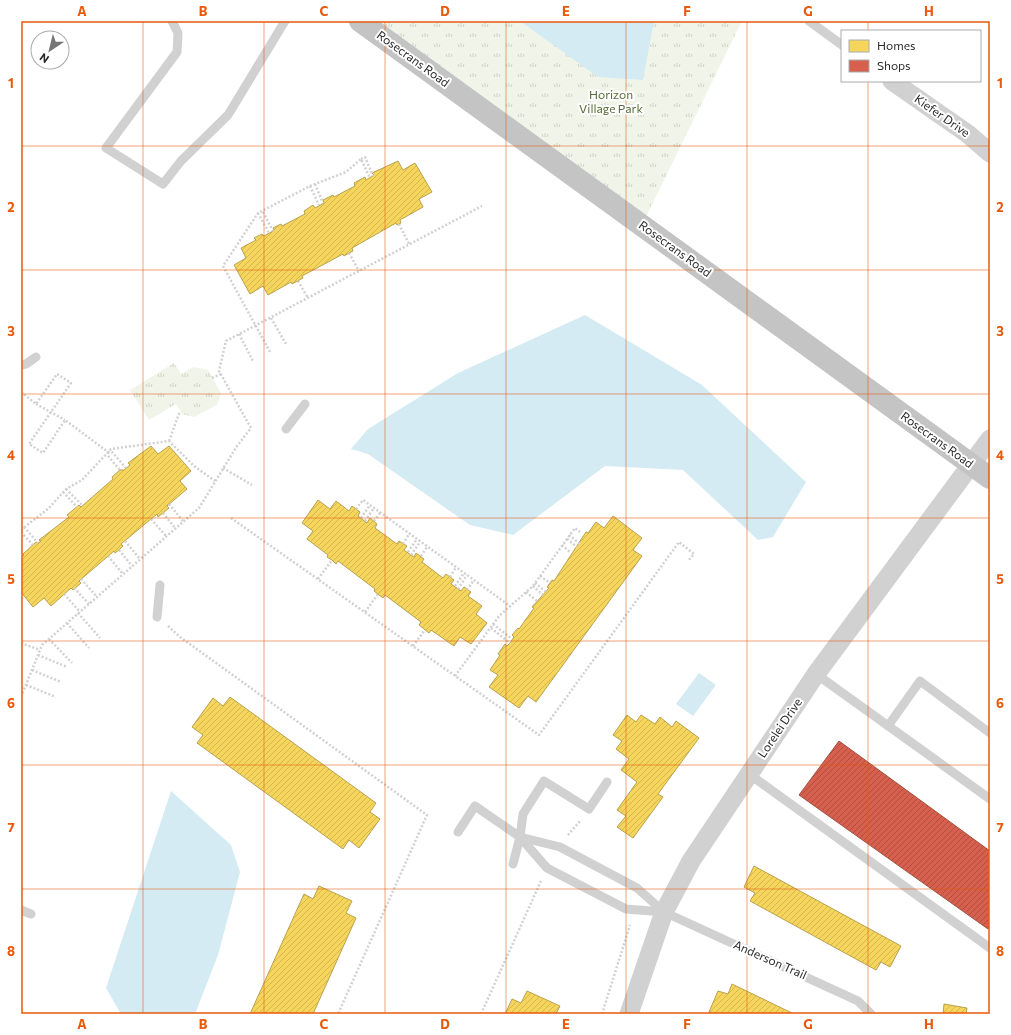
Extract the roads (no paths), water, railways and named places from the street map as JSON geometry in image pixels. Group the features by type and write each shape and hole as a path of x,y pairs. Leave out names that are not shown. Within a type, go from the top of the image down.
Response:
{"main road":[{"name":"Rosecrans Road","path":"360,21 990,478"}],"street":[{"name":"Kiefer Drive","path":"893,82 968,134 990,153"},
{"path":"970,464 990,439"},
{"name":"Lorelei Drive","path":"629,1014 664,912 691,861 816,674 970,464"}],"lane":[{"path":"172,21 178,33 177,52 106,148 163,184 180,161 228,115 285,21"},
{"path":"809,21 841,44"},
{"path":"21,365 26,364 36,357"},
{"path":"286,430 306,404"},
{"path":"157,617 160,585"},
{"path":"816,674 990,800"},
{"path":"888,726 920,681 990,733"},
{"path":"749,774 990,948"},
{"path":"513,864 520,837 523,814 544,782 588,809 607,782"},
{"path":"458,832 475,806 520,837 547,868 626,909 664,912"},
{"path":"520,837 560,847 637,888 664,912"},
{"path":"21,910 31,914"},
{"name":"Anderson Trail","path":"664,912 858,1001 871,1014"}],"water":[{"path":"520,21 654,21 643,80 598,77"},
{"path":"585,315 702,385 806,482 773,537 758,540 683,470 605,466 513,535 470,525 368,454 351,449 368,429 458,373"},
{"path":"699,673 716,685 693,716 676,704"},
{"path":"171,791 231,845 240,872 218,955 195,1014 121,1014 106,988"}],"park label":[{"name":"Horizon Village Park","path":"611,102"}]}
